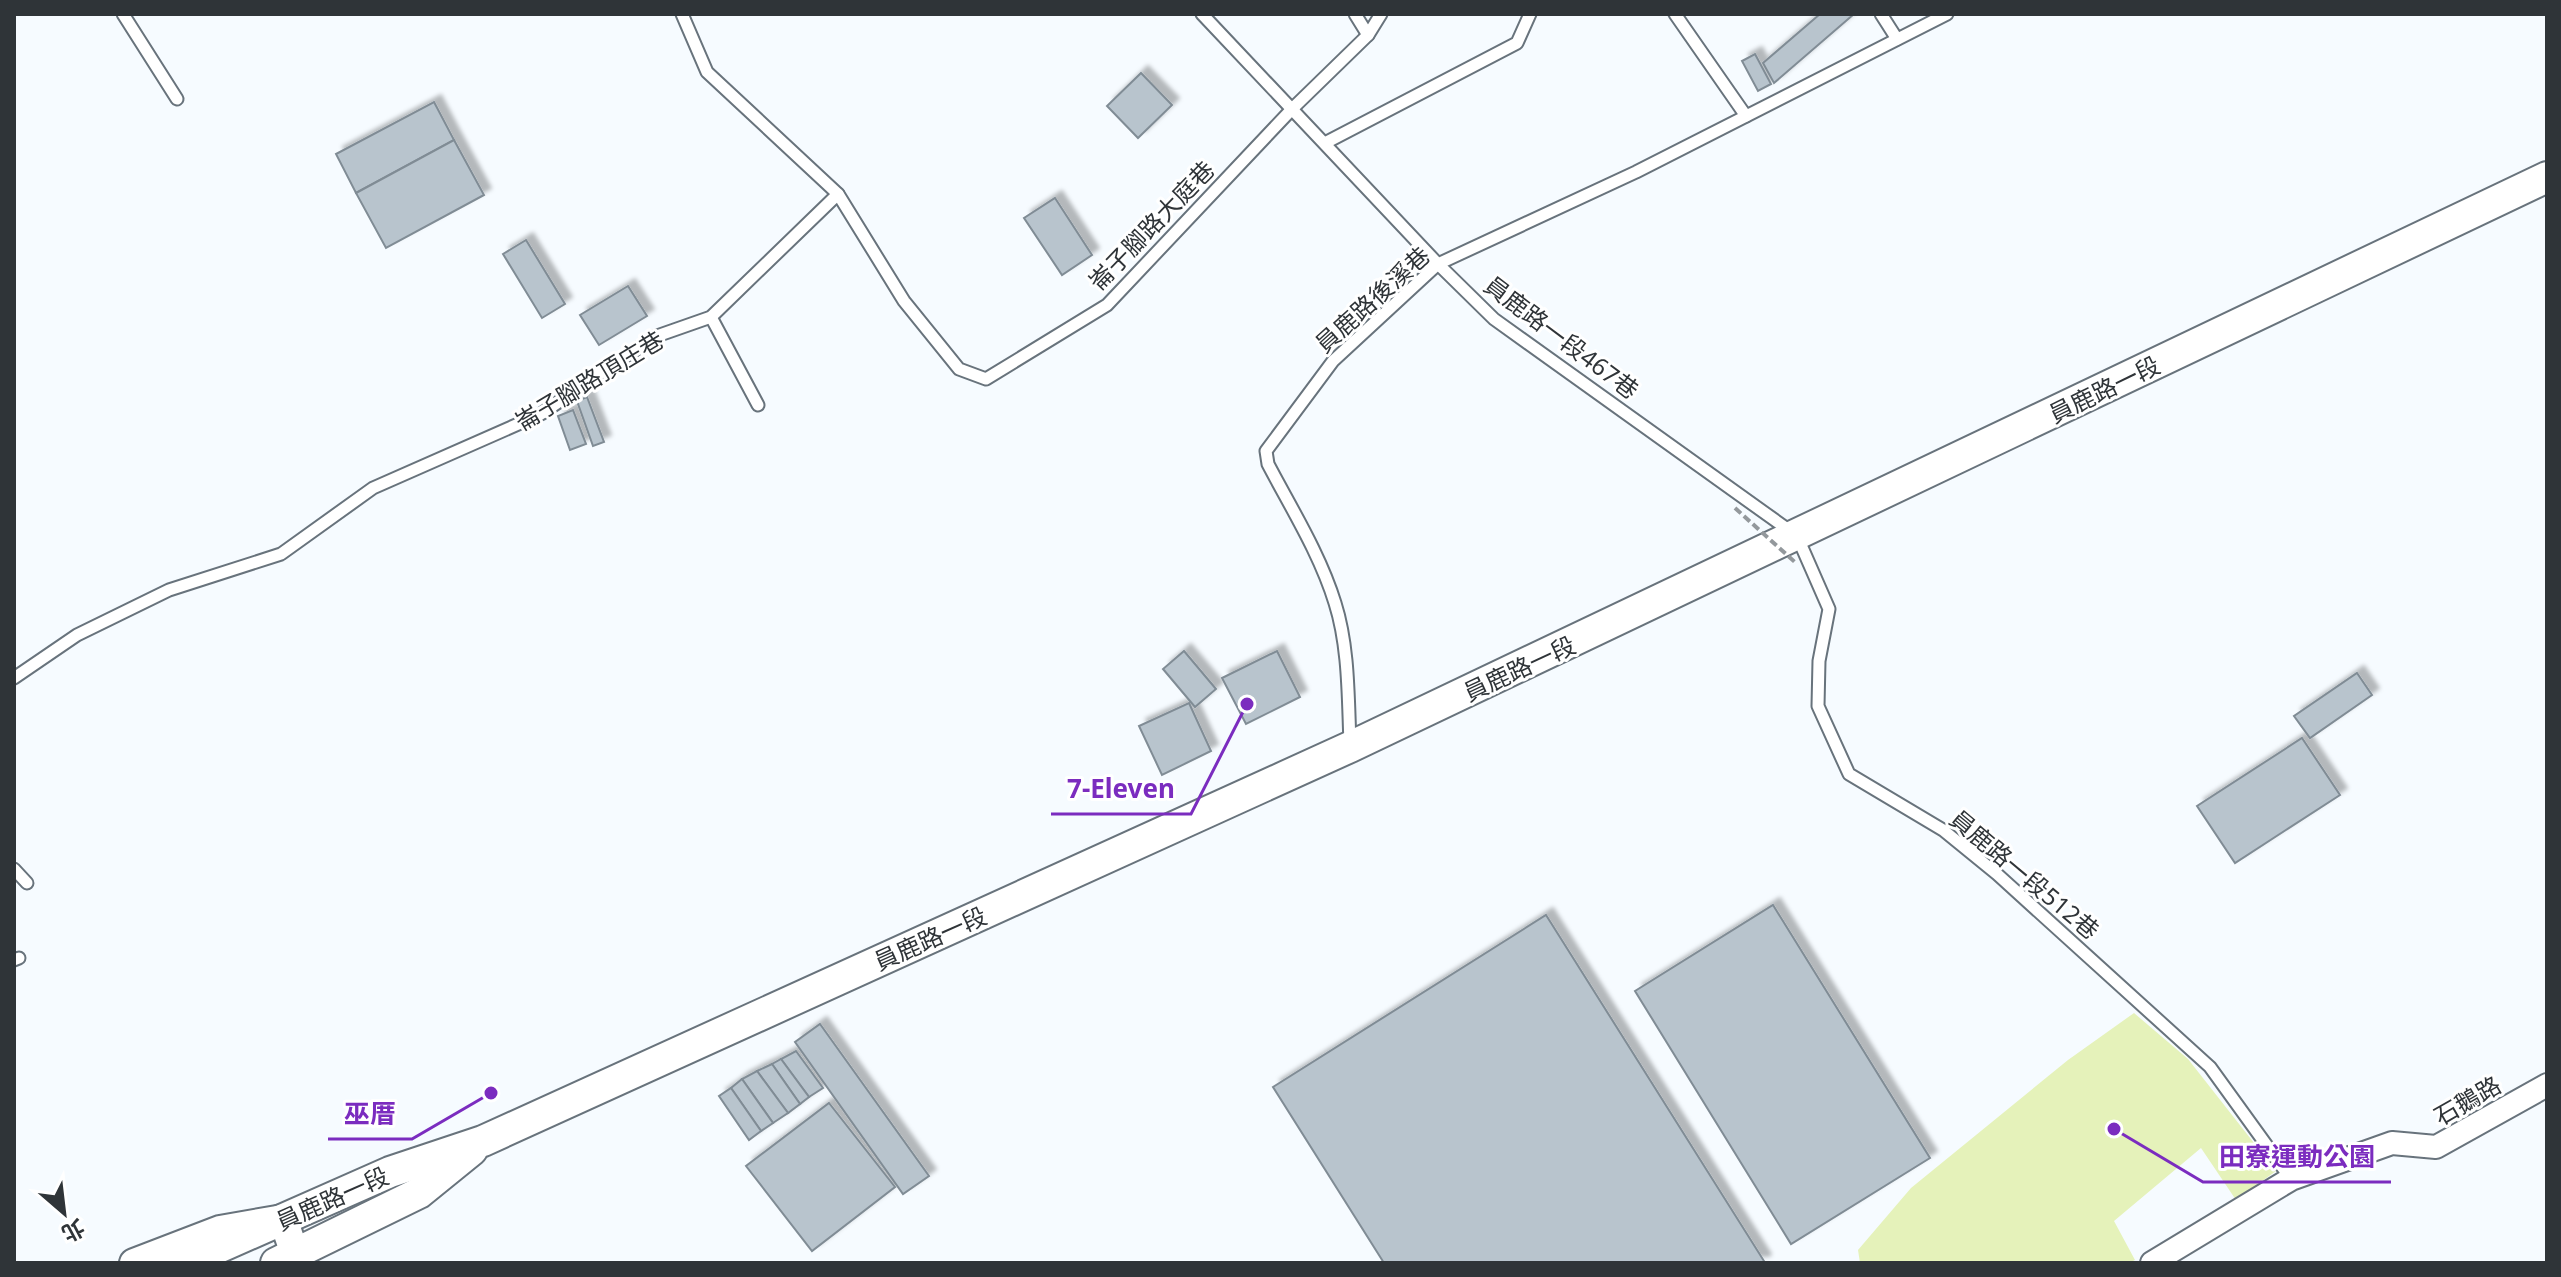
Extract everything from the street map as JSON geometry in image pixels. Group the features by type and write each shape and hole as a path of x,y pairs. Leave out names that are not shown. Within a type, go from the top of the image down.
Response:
{"main road":[{"name":"員鹿路一段","path":"184,1263 390,1172 483,1141 1350,747 1797,550 2547,177"},
{"name":"員鹿路一段","path":"288,1260 419,1193 483,1141"}],"street":[{"name":"石鵝路","path":"2152,1263 2291,1179 2392,1143 2436,1147 2547,1085"},
{"path":"134,1263 220,1230 283,1219 288,1260"}],"lane":[{"path":"123,14 177,99"},
{"path":"682,14 707,72 838,194"},
{"path":"1202,14 1293,108"},
{"path":"1355,14 1368,35"},
{"name":"崙子腳路大庭巷","path":"838,194 904,301 959,369 986,379 1107,305 1293,108 1368,35 1381,14"},
{"path":"1325,143 1517,43 1530,14"},
{"path":"1675,14 1746,116"},
{"path":"1881,14 1897,39"},
{"name":"員鹿路後溪巷","path":"1350,747 1345,657 1335,603 1305,533 1268,464 1266,451 1333,361 1438,264 1636,172 1947,14"},
{"name":"員鹿路一段467巷","path":"1293,108 1438,264 1494,319 1797,550"},
{"name":"崙子腳路頂庄巷","path":"15,675 77,635 169,590 281,554 373,488 541,414 654,337 711,317 838,194"},
{"path":"711,317 758,405"},
{"name":"員鹿路一段512巷","path":"1797,550 1829,609 1819,661 1818,706 1849,774 1943,830 1997,874 2210,1067 2291,1179"},
{"path":"14,869 27,883"}],"path":[{"path":"1735,508 1797,550"}],"green space":[{"path":"2134,1013 2188,1059 2276,1171 2236,1200 2201,1148 2114,1221 2135,1260 2129,1263 1860,1263 1858,1250 1911,1188 2068,1060"}],"building":[{"path":"1820,14 1854,14 1774,83 1763,63"},
{"path":"1755,54 1771,84 1758,91 1742,61"},
{"path":"1141,73 1172,105 1138,138 1107,106"},
{"path":"434,102 454,140 356,193 336,154"},
{"path":"454,140 484,195 386,248 356,193"},
{"path":"1055,198 1092,255 1062,275 1024,218"},
{"path":"526,240 565,304 542,318 503,254"},
{"path":"628,286 647,316 599,345 580,315"},
{"path":"587,397 604,442 593,446 577,401"},
{"path":"573,410 586,444 570,450 558,416"},
{"path":"1184,651 1216,689 1195,707 1163,669"},
{"path":"1277,651 1300,697 1246,724 1222,678"},
{"path":"2357,673 2372,695 2310,738 2294,716"},
{"path":"1189,703 1211,751 1162,775 1139,726"},
{"path":"2302,738 2340,795 2235,863 2197,806"},
{"path":"1773,905 1930,1158 1791,1244 1635,991"},
{"path":"1546,915 1764,1261 1762,1263 1384,1263 1273,1087"},
{"path":"820,1024 929,1176 903,1194 795,1042"},
{"path":"796,1051 823,1088 809,1097 781,1059"},
{"path":"781,1059 809,1097 800,1104 772,1064"},
{"path":"772,1064 800,1104 788,1113 757,1071"},
{"path":"757,1071 788,1113 773,1123 742,1079"},
{"path":"742,1079 773,1123 761,1131 731,1088"},
{"path":"731,1088 761,1131 749,1140 719,1096"},
{"path":"829,1103 895,1187 812,1251 746,1166"}],"place":[{"name":"7-Eleven","path":"1247,704"},
{"name":"巫厝","path":"491,1093"},
{"name":"田寮運動公園","path":"2114,1129"}]}
